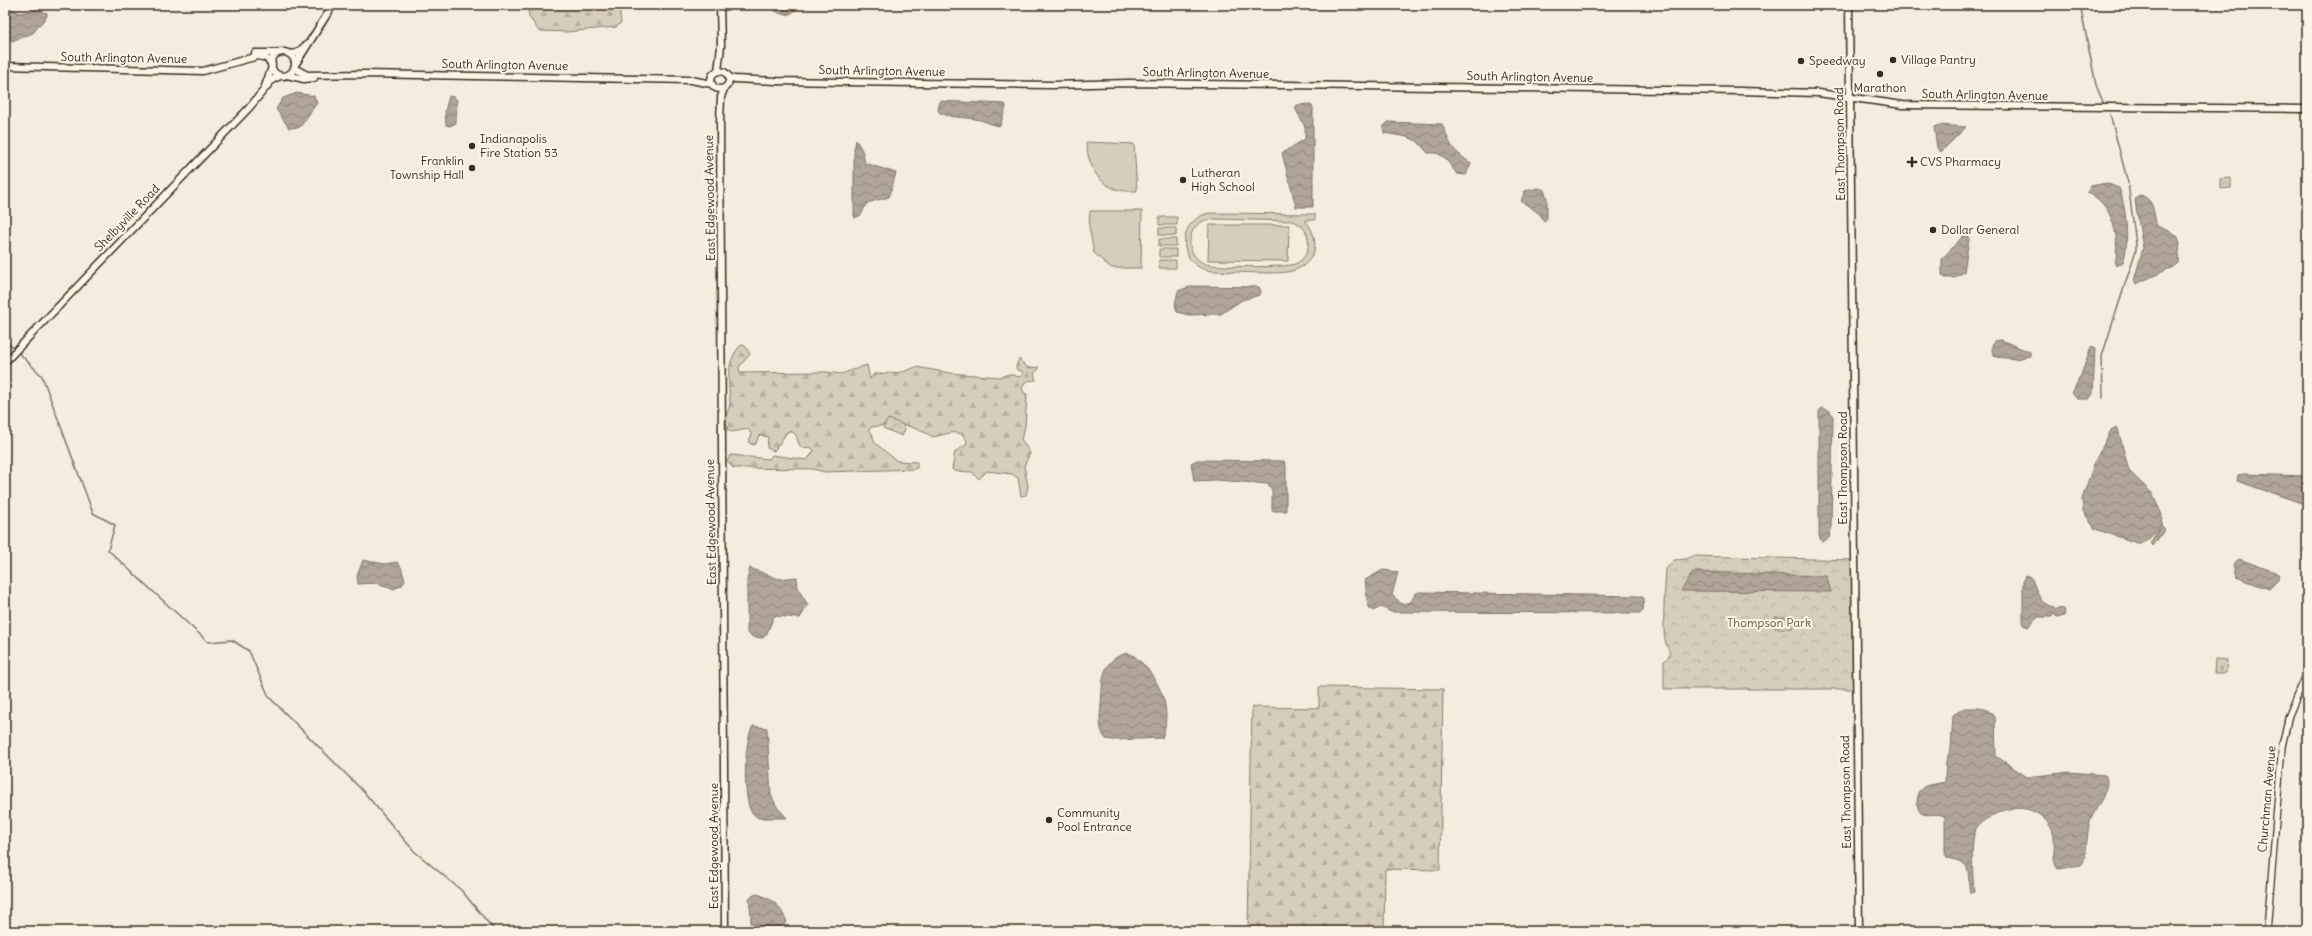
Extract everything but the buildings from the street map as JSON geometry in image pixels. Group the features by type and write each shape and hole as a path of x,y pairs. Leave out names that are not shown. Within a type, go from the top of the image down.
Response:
{"main road":[{"path":"264,89 272,80 280,76 287,75 295,66 333,5"},
{"path":"720,5 721,46 728,75 720,112"},
{"name":"East Thompson Road","path":"1849,5 1854,318 1855,678 1859,931"},
{"path":"264,89 274,57 279,54 297,53 310,42"},
{"path":"720,112 713,86 721,46"},
{"name":"South Arlington Avenue","path":"240,61 256,53 279,54"},
{"path":"289,54 294,59 295,66"},
{"name":"South Arlington Avenue","path":"5,66 196,71 219,68 260,56 272,66"},
{"path":"272,66 280,76"},
{"name":"South Arlington Avenue","path":"295,66 304,74 319,75 365,74 691,80 726,88 752,81"},
{"name":"South Arlington Avenue","path":"691,80 715,73 752,81 1584,88 1811,93 1903,105 2307,109"},
{"name":"South Arlington Avenue","path":"287,75 307,79 319,75"},
{"name":"Shelbyville Road","path":"5,362 248,108 264,89"},
{"name":"East Edgewood Avenue","path":"720,112 725,931"}],"street":[{"name":"Churchman Avenue","path":"2267,931 2282,746 2289,715 2307,673"}],"green space":[{"path":"528,5 619,5 621,23 616,27 567,32 539,31 529,17"},
{"path":"1086,142 1134,144 1137,191 1115,189 1100,179 1090,163"},
{"path":"2231,178 2231,188 2220,189 2220,179"},
{"path":"1090,211 1142,211 1141,268 1111,268 1094,253 1089,227"},
{"path":"1209,213 1315,214 1315,220 1305,220 1313,234 1315,242 1314,251 1304,265 1298,269 1288,272 1267,273 1212,271 1200,268 1192,261 1187,253 1185,244 1186,234 1190,225 1198,218","holes":["1213,219 1293,221 1305,230 1308,243 1306,254 1302,260 1295,264 1250,267 1205,264 1197,259 1192,252 1190,245 1190,238 1193,231 1197,225 1204,221"]},
{"path":"1159,217 1177,217 1177,225 1159,225"},
{"path":"1209,225 1289,225 1288,261 1208,260"},
{"path":"1159,228 1176,228 1176,236 1159,235"},
{"path":"1159,239 1176,239 1176,246 1159,246"},
{"path":"1159,249 1176,249 1176,257 1159,257"},
{"path":"1159,260 1176,260 1176,268 1159,268"},
{"path":"741,345 745,346 750,354 739,367 740,373 827,372 841,374 867,365 870,379 874,374 903,372 916,367 950,373 1000,377 1009,374 1019,377 1023,375 1022,371 1017,370 1016,366 1019,359 1028,368 1039,367 1039,369 1034,373 1036,380 1026,381 1022,388 1024,393 1027,394 1025,427 1021,439 1030,453 1024,466 1028,486 1026,495 1021,496 1018,478 1012,474 987,471 979,479 972,472 954,471 952,469 955,452 966,445 967,442 965,437 961,434 948,433 933,437 901,424 871,427 869,430 872,433 875,443 897,461 917,462 917,468 914,469 825,472 813,469 733,468 727,461 731,455 769,459 772,455 807,460 814,451 811,447 802,448 796,435 788,431 774,451 767,448 768,437 760,435 756,444 753,445 748,442 752,435 748,429 732,432 728,430 726,416 730,404 730,364 736,351"},
{"path":"888,419 902,424 905,429 902,436 883,428"},
{"name":"Thompson Park","path":"1692,556 1854,560 1855,689 1664,689 1664,661 1669,656 1669,651 1665,640 1664,624 1666,569 1674,560 1686,559"},
{"path":"1775,617 1793,618 1793,628 1775,628"},
{"path":"2215,659 2227,660 2226,673 2214,673"},
{"path":"1319,687 1443,689 1440,870 1385,869 1384,931 1248,931 1252,707 1319,708"}],"water":[{"path":"770,5 796,5 796,9 790,14 786,15 775,11"},
{"path":"8,8 20,13 37,10 47,13 47,16 33,33 12,41 5,36 5,10"},
{"path":"297,93 314,96 317,103 300,127 289,128 276,109 283,98"},
{"path":"449,96 454,97 457,100 456,123 450,126 446,125 445,111"},
{"path":"940,101 1005,104 1006,107 1000,126 978,120 944,115 938,110"},
{"path":"1309,104 1313,107 1313,207 1296,207 1282,153 1305,139 1305,127 1295,108 1297,105"},
{"path":"1388,122 1442,124 1452,147 1471,163 1466,175 1457,174 1445,158 1437,153 1428,153 1417,141 1407,137 1384,133 1383,127"},
{"path":"1939,125 1966,127 1941,152 1937,148 1934,127"},
{"path":"856,140 862,150 865,163 896,173 889,197 867,203 861,215 855,218 854,150"},
{"path":"2106,183 2119,188 2124,204 2127,236 2125,255 2123,262 2117,266 2115,265 2117,248 2115,231 2110,215 2097,198 2087,192 2091,186"},
{"path":"1539,188 1544,190 1547,198 1547,218 1544,222 1540,214 1521,201 1525,191"},
{"path":"2140,195 2145,197 2151,203 2157,226 2177,235 2180,243 2178,263 2173,267 2136,284 2134,281 2143,248 2135,201 2136,197"},
{"path":"1964,235 1968,235 1969,239 1964,272 1954,278 1945,278 1942,275 1942,259"},
{"path":"1191,286 1259,287 1261,291 1260,295 1242,300 1221,314 1189,315 1177,312 1175,304 1178,291"},
{"path":"2001,340 2030,352 2030,356 2015,359 1996,357 1992,352 1992,346 1994,341"},
{"path":"2091,347 2095,349 2093,394 2089,399 2077,399 2072,393 2081,375"},
{"path":"1822,408 1830,411 1833,417 1831,529 1829,538 1822,542 1819,536 1819,411"},
{"path":"2115,428 2118,429 2129,471 2152,493 2162,515 2161,525 2165,529 2153,546 2151,542 2159,528 2147,541 2137,543 2095,529 2083,511 2082,499 2095,461 2111,430"},
{"path":"1197,460 1284,461 1286,466 1286,511 1272,511 1272,490 1268,484 1216,480 1194,481 1191,463"},
{"path":"2238,475 2307,476 2307,505 2237,481"},
{"path":"2239,559 2275,572 2279,575 2278,580 2269,589 2236,577 2233,564"},
{"path":"363,560 385,564 397,562 401,567 405,581 402,585 394,589 377,583 358,584 357,576"},
{"path":"750,568 779,579 797,577 798,589 808,605 800,618 774,616 767,633 763,638 753,637 747,633 747,580"},
{"path":"1383,570 1398,572 1392,595 1402,604 1411,602 1415,594 1419,592 1639,596 1644,598 1643,611 1640,613 1391,612 1381,607 1373,611 1368,607 1365,580"},
{"path":"1696,572 1826,576 1831,592 1681,591 1691,575"},
{"path":"2025,575 2031,577 2042,601 2055,611 2057,608 2064,609 2065,616 2057,617 2053,613 2052,617 2037,617 2028,627 2023,625 2023,581"},
{"path":"1128,653 1135,656 1143,664 1150,672 1160,689 1166,718 1162,738 1113,740 1106,739 1103,735 1100,723 1100,713 1105,672 1112,660"},
{"path":"1964,708 1981,708 1992,713 1995,717 1996,756 2027,777 2070,772 2105,775 2107,785 2090,821 2085,857 2081,866 2058,869 2054,859 2054,836 2052,829 2042,817 2035,812 2020,808 2005,810 1983,821 1975,831 1972,852 1974,892 1970,893 1968,869 1966,865 1945,856 1945,817 1936,814 1926,815 1922,813 1919,810 1917,803 1918,792 1925,786 1945,782 1946,761 1951,748 1953,715"},
{"path":"753,726 767,728 771,795 777,807 787,818 758,818 750,809 746,791 746,754 750,733"},
{"path":"756,894 762,895 771,900 779,907 787,922 775,931 750,931 751,917 749,898"}],"waterway":[{"path":"2080,5 2096,85 2103,102"},
{"path":"2103,398 2102,356 2136,250 2128,183 2110,114"},
{"path":"5,341 15,349"},
{"path":"18,352 42,376 93,513 115,525 108,550 208,642 232,640 249,651 269,697 362,790 414,851 461,890 495,931"}],"place":[{"name":"Village Pantry","path":"1893,60"},
{"name":"Speedway","path":"1801,61"},
{"name":"Marathon","path":"1880,74"},
{"name":"Indianapolis Fire Station 53","path":"472,146"},
{"name":"CVS Pharmacy","path":"1912,162"},
{"name":"Franklin Township Hall","path":"472,168"},
{"name":"Lutheran High School","path":"1183,180"},
{"name":"Dollar General","path":"1933,230"},
{"name":"Community Pool Entrance","path":"1049,820"}]}
